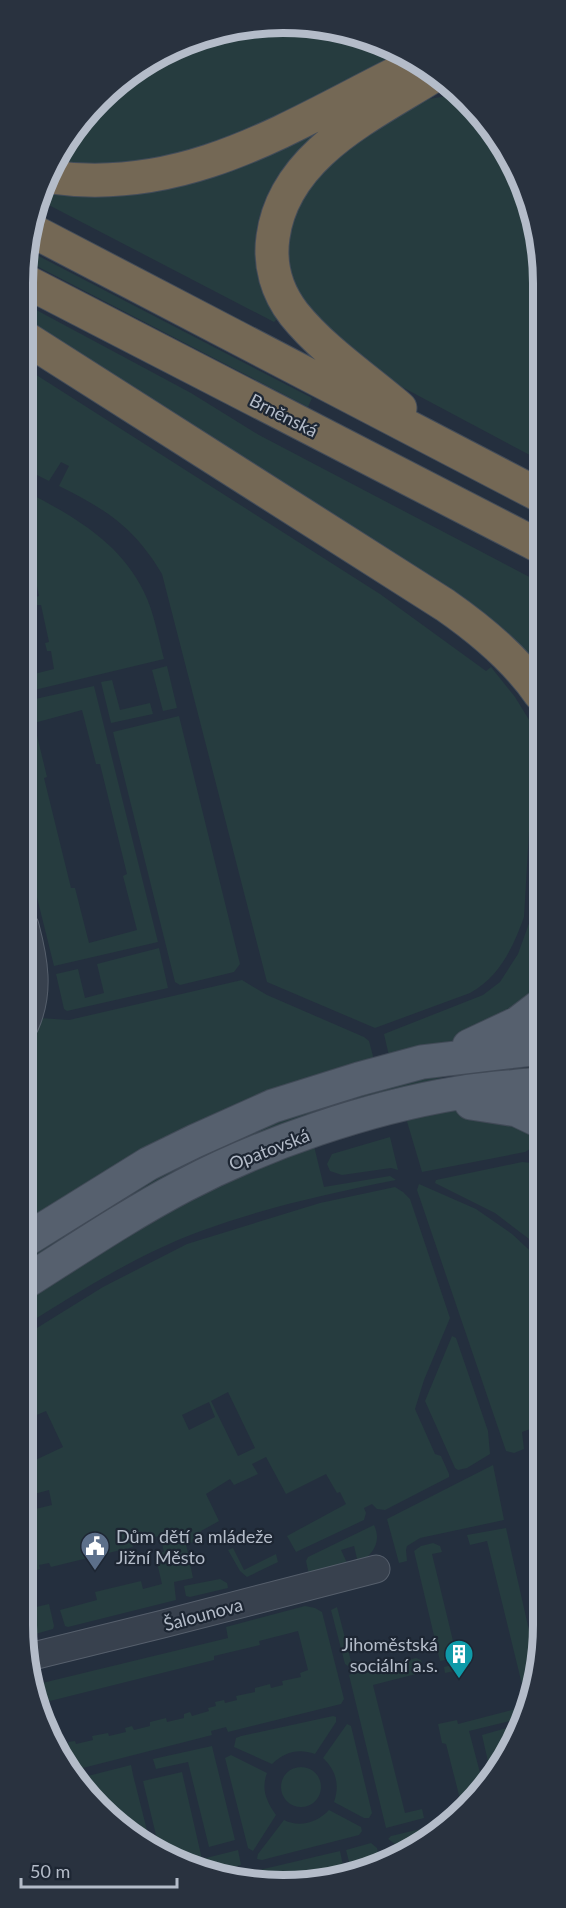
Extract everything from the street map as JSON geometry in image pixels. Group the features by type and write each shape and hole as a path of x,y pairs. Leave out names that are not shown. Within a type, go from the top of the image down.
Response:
{"highway":[{"path":"378,82 405,64"},
{"path":"56,178 90,181 125,180 199,166 272,137 409,67"},
{"path":"428,80 336,139 308,163 290,188 278,215 274,229 272,257 274,273 284,299 305,326 321,342 452,451"},
{"path":"370,116 413,96 440,89"},
{"path":"38,234 533,492"},
{"name":"Brněnská","path":"33,285 533,543"},
{"path":"33,343 451,610 501,648 533,685"}],"main road":[{"path":"422,1062 473,1045 505,1031 533,1012"},
{"name":"Opatovská","path":"33,1235 132,1173 172,1151 304,1096 422,1062 533,1049"},
{"name":"Opatovská","path":"33,1277 132,1215 219,1168 300,1136 404,1105 460,1092 533,1085"},
{"path":"404,1105 445,1102 482,1104 517,1110 533,1118"}],"street":[{"path":"33,964 35,974 33,1003"},
{"name":"Šalounova","path":"35,1656 376,1569"}],"green space":[{"path":"283,33 316,35 363,46 396,60 382,68 179,160 61,168 75,144 95,118 118,95 158,66 203,46 250,35"},
{"path":"449,96 471,118 500,158 520,203 531,250 533,283 533,457 387,379 363,362 293,293 285,242 291,219 320,166 402,110 429,99"},
{"path":"335,125 292,159 278,176 267,195 260,215 255,258 258,280 277,319 274,322 46,204 50,193 92,197 135,194 166,188"},
{"path":"35,254 312,398 308,407 34,265"},
{"path":"33,308 191,393 259,435 533,579 533,675 33,333"},
{"path":"33,373 380,594 486,671 491,667 515,697 533,726 533,763 524,917 504,961 489,979 470,993 375,1028 267,982 162,574 141,544 118,521 59,486 69,466 61,462 49,481 33,473"},
{"path":"33,495 94,532 122,559 144,592 164,659 33,690 33,674 54,669 51,651 47,651 45,643 49,642 41,605 37,605 35,597 39,596 35,577 33,577"},
{"path":"167,666 177,708 163,711 152,670"},
{"path":"112,680 120,710 150,703 153,714 111,723 101,682"},
{"path":"94,686 158,942 54,966 33,881 33,699","holes":["82,710 96,764 100,764 127,874 123,876 137,930 89,943 75,888 71,888 44,778 47,777 34,723"]},
{"path":"179,716 240,964 234,972 180,985 175,982 113,732"},
{"path":"533,897 533,997 529,1002 476,1035 389,1056 384,1034 483,995 500,982 518,954 532,915"},
{"path":"159,948 168,988 67,1011 64,1009 56,974 78,969 85,998 104,993 97,964"},
{"path":"242,980 267,995 364,1037 369,1041 374,1060 33,1223 33,1029 40,1018 69,1020"},
{"path":"456,1073 335,1111 33,1264 33,1250 124,1192 246,1132 393,1083"},
{"path":"459,1110 533,1132 533,1147 525,1152 422,1172 406,1118"},
{"path":"390,1137 398,1170 391,1168 342,1175 330,1171 327,1164 332,1154"},
{"path":"314,1146 324,1187 390,1176 396,1180 297,1202 201,1231 132,1262 33,1321 33,1293 206,1188"},
{"path":"522,1162 532,1163 533,1242 495,1213 435,1183 436,1180"},
{"path":"419,1184 476,1209 512,1234 533,1253 533,1428 522,1432 524,1449 514,1453 506,1451 417,1190"},
{"path":"395,1187 403,1192 410,1199 450,1318 424,1380 415,1409 435,1454 441,1456 449,1477 385,1510 377,1509 372,1504 364,1508 366,1513 364,1520 296,1552 287,1536 346,1504 326,1474 286,1494 266,1457 252,1464 258,1474 234,1485 230,1479 206,1494 219,1521 201,1531 201,1540 186,1544 193,1578 174,1582 176,1600 68,1627 65,1626 60,1610 97,1600 95,1592 141,1581 143,1589 162,1584 155,1554 164,1552 160,1536 151,1538 150,1534 131,1539 133,1547 51,1567 49,1563 39,1565 40,1569 33,1571 33,1510 52,1505 49,1490 33,1494 33,1461 63,1447 46,1411 33,1417 33,1330 103,1287 187,1244 320,1203","holes":["228,1392 255,1448 238,1456 211,1401","209,1402 215,1417 189,1430 182,1415"]},
{"path":"452,1336 456,1338 488,1431 490,1454 467,1468 458,1470 455,1468 425,1401"},
{"path":"493,1465 504,1520 420,1538 407,1546 407,1561 399,1563 387,1519"},
{"path":"374,1525 377,1537 375,1547 363,1560 358,1563 354,1546 341,1550 348,1565 309,1575 306,1561 308,1557"},
{"path":"506,1528 532,1643 524,1691 487,1541 470,1545 467,1535"},
{"path":"433,1543 440,1546 442,1552 432,1554 454,1645 458,1645 464,1669 445,1673 444,1667 456,1664 454,1653 444,1655 445,1660 440,1661 414,1551 421,1546"},
{"path":"233,1548 244,1570 276,1554 278,1562 247,1577 240,1571 228,1550"},
{"path":"220,1579 227,1583 228,1588 186,1596 184,1586"},
{"path":"49,1604 53,1629 34,1635 33,1608"},
{"path":"305,1606 322,1612 344,1699 341,1704 228,1732 226,1727 211,1731 212,1735 79,1769 65,1747 69,1746 68,1742 75,1741 76,1744 93,1740 92,1736 108,1733 109,1736 126,1732 125,1728 132,1726 134,1730 150,1726 150,1722 166,1718 167,1722 184,1718 184,1714 190,1712 192,1716 209,1711 208,1708 216,1706 215,1702 224,1700 225,1703 237,1700 236,1696 255,1692 255,1688 270,1684 271,1688 283,1685 282,1681 301,1677 300,1673 308,1670 298,1631 259,1641 260,1645 214,1656 214,1660 45,1702 40,1683 228,1638 226,1627"},
{"path":"337,1607 352,1665 348,1666 345,1664 331,1610"},
{"path":"416,1658 421,1660 424,1672 373,1685 405,1813 422,1809 424,1818 386,1828 349,1675"},
{"path":"519,1708 514,1720 469,1731 481,1777 454,1807 453,1802 460,1799 446,1744 442,1743 438,1724 457,1720 458,1724"},
{"path":"336,1717 336,1722 315,1754 303,1751 292,1752 272,1764 234,1747 236,1738 241,1736"},
{"path":"347,1724 351,1726 372,1813 369,1818 364,1818 334,1802 337,1790 336,1778 323,1758"},
{"path":"511,1727 489,1766 482,1735"},
{"path":"212,1746 235,1840 209,1847 188,1762 156,1769 153,1759"},
{"path":"231,1755 267,1773 264,1784 266,1795 276,1815 253,1851 248,1848 225,1758"},
{"path":"131,1765 148,1836 106,1802 85,1777"},
{"path":"301,1767 315,1773 321,1787 315,1801 301,1807 287,1801 281,1787 287,1773"},
{"path":"182,1772 202,1859 238,1850 241,1865 229,1869 203,1862 158,1842 143,1781"},
{"path":"329,1810 361,1827 362,1831 359,1835 262,1860 257,1859 258,1854 284,1820 302,1824 320,1818"},
{"path":"430,1827 399,1847 388,1839 391,1836"},
{"path":"371,1843 377,1848 379,1856 350,1866 346,1850"},
{"path":"340,1851 343,1867 316,1873 283,1875 248,1873"}],"place":[{"name":"Dům dětí a mládeže Jižní Město","path":"95,1572"},
{"name":"Jihoměstská sociální a.s.","path":"459,1680"}]}
